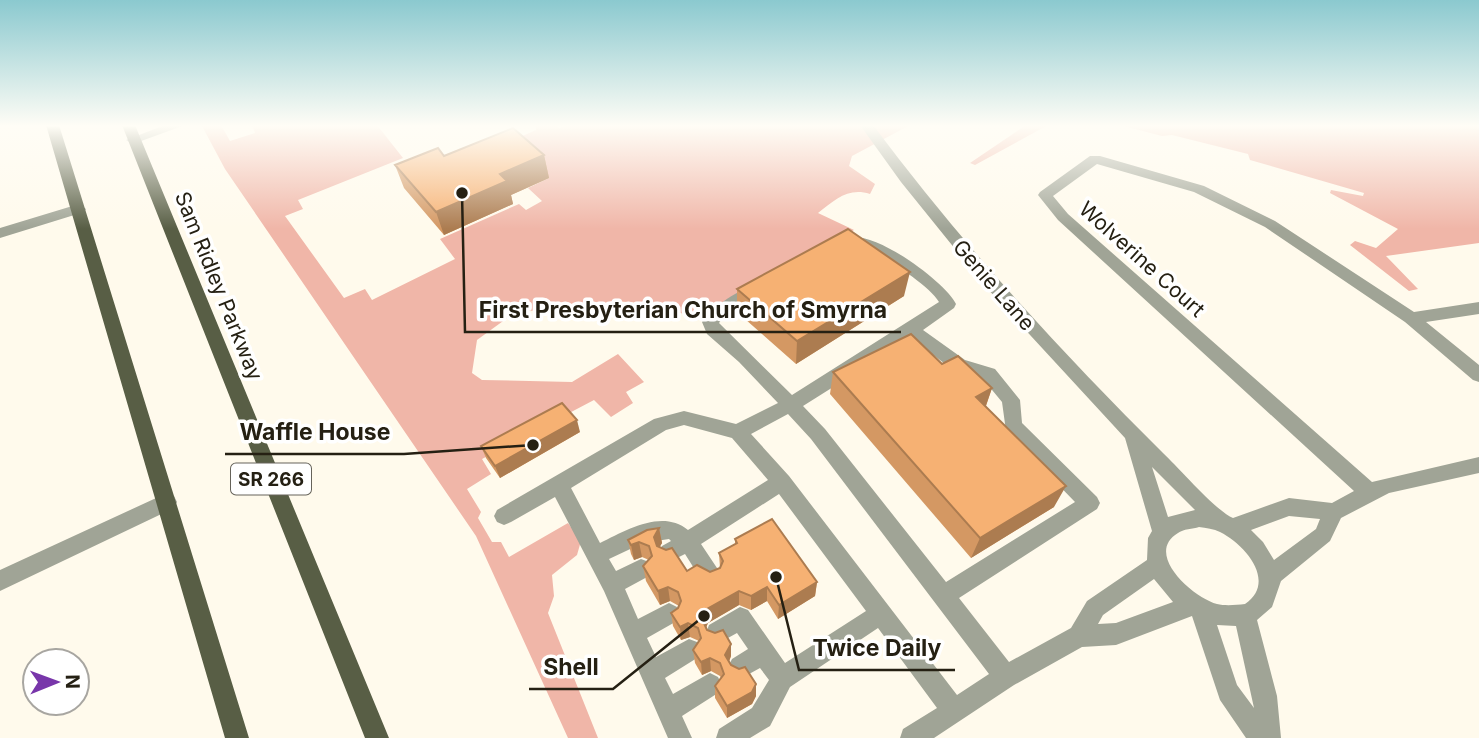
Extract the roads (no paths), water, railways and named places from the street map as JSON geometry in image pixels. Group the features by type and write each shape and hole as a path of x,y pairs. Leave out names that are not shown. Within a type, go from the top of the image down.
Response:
{"main road":[{"path":"63,159 237,738"},
{"name":"Sam Ridley Parkway","path":"141,159 377,738"}],"street":[{"name":"Genie Lane","path":"890,159 909,186 1016,313 1133,436 1227,525"},
{"name":"Wolverine Court","path":"1094,159 1045,195 1063,217 1368,492"},
{"name":"Wolverine Court","path":"1097,159 1199,189 1270,224 1411,318 1479,375"},
{"path":"0,233 79,209"},
{"path":"738,432 792,404 948,304 944,295 872,244 857,240 840,243 828,250"},
{"path":"772,282 719,312 710,322 713,330 792,404 818,434 1006,677"},
{"path":"1411,318 1479,308"},
{"path":"911,330 959,365 989,374 1011,400 1013,426 1090,503 943,596"},
{"path":"504,516 661,424 684,418 738,432 782,482 954,710"},
{"name":"Genie Lane","path":"1133,436 1162,530"},
{"path":"1271,576 1323,535 1334,512 1368,492 1387,485 1479,465"},
{"path":"669,553 782,482"},
{"path":"559,485 612,585 680,738"},
{"path":"0,581 167,502"},
{"path":"1227,525 1289,507 1334,512"},
{"path":"912,738 1006,677 1079,636 1116,634 1196,608 1232,616 1245,615 1258,608 1270,591 1271,576 1258,552 1227,525 1199,518 1184,520 1162,530 1155,552 1158,564 1167,582 1196,608 1228,692 1261,738"},
{"path":"596,555 640,534 672,529 688,542 709,574"},
{"path":"1079,636 1095,608 1158,564"},
{"path":"612,585 642,569"},
{"path":"633,634 669,614"},
{"path":"728,738 761,717 782,679 881,614"},
{"path":"1245,615 1265,696 1269,738"},
{"path":"717,633 740,618 782,679"},
{"path":"650,673 689,650"},
{"path":"740,667 763,653"},
{"path":"668,711 710,685"}],"place":[{"name":"First Presbyterian Church of Smyrna","path":"462,193"},
{"name":"Waffle House","path":"533,445"},
{"name":"Twice Daily","path":"776,577"},
{"name":"Shell","path":"704,616"}]}
